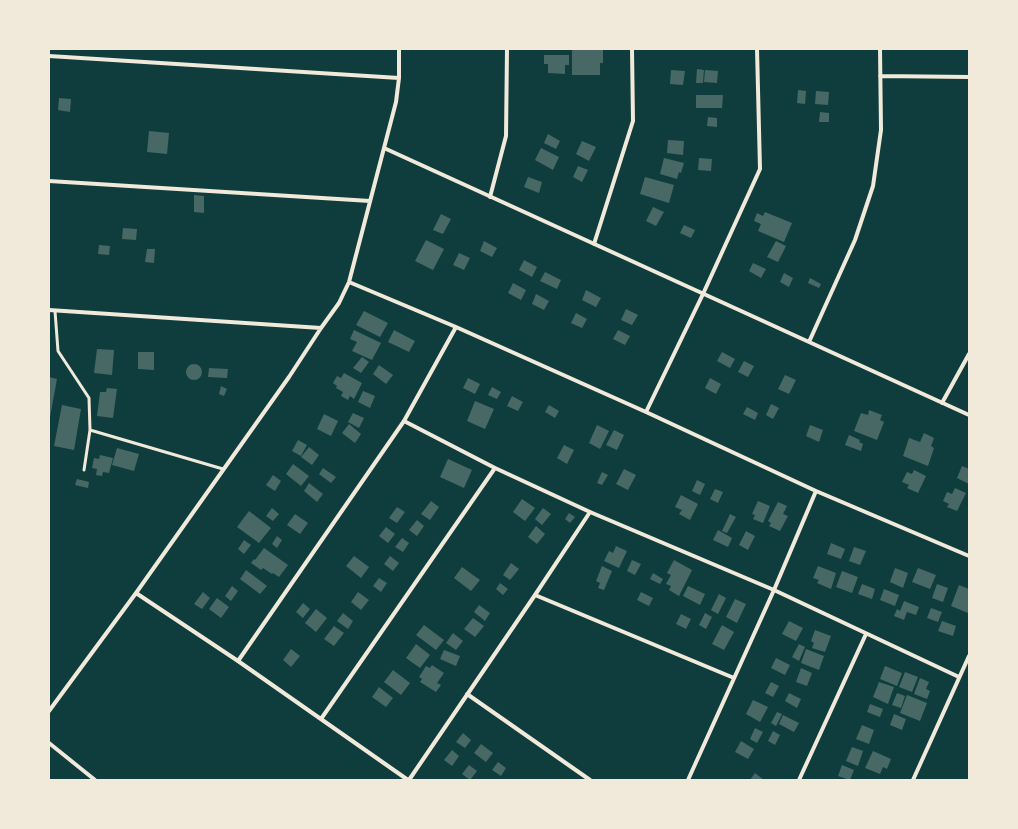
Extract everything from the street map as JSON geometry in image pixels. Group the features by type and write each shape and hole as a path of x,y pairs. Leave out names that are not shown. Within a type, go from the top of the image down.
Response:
{"street":[{"path":"49,711 136,593 339,303 349,282 396,102 399,78 399,49"},
{"path":"490,197 506,136 507,49"},
{"path":"594,244 633,122 632,49"},
{"path":"646,412 703,294 760,169 757,49"},
{"path":"808,342 855,240 873,186 881,130 880,49"},
{"path":"49,56 399,78"},
{"path":"880,76 969,77"},
{"path":"384,148 969,415"},
{"path":"49,181 370,201"},
{"path":"349,282 456,327 646,412 816,491 969,556"},
{"path":"49,310 321,328"},
{"path":"238,661 404,421 456,327"},
{"path":"942,403 969,354"},
{"path":"404,421 496,468 590,512 774,590 959,677"},
{"path":"320,719 496,468"},
{"path":"688,780 774,590 816,491"},
{"path":"136,593 238,661 409,780 590,512"},
{"path":"535,595 734,678"},
{"path":"800,780 866,634"},
{"path":"913,780 969,656"},
{"path":"467,694 590,780"},
{"path":"49,743 94,780"}],"lane":[{"path":"55,311 58,351 89,398 90,430 84,470"},
{"path":"90,430 223,469"}],"building":[{"path":"572,49 603,49 603,63 600,63 600,75 572,75"},
{"path":"544,55 569,55 569,65 565,65 565,74 548,73 548,64 544,64"},
{"path":"697,69 704,70 703,83 696,83"},
{"path":"671,70 685,71 683,85 670,84"},
{"path":"705,70 718,71 717,83 704,82"},
{"path":"798,90 806,91 805,104 797,103"},
{"path":"816,91 829,92 828,105 815,104"},
{"path":"696,95 723,95 722,108 696,108"},
{"path":"59,98 71,99 70,112 58,110"},
{"path":"820,112 829,113 829,122 819,122"},
{"path":"708,117 717,118 717,127 707,126"},
{"path":"149,131 169,133 167,154 147,152"},
{"path":"548,134 560,141 556,149 544,143"},
{"path":"668,140 684,141 683,155 667,153"},
{"path":"582,141 596,147 589,161 576,154"},
{"path":"541,148 559,157 553,170 535,160"},
{"path":"664,158 684,163 681,173 679,172 677,179 660,174"},
{"path":"699,158 712,159 711,171 698,170"},
{"path":"578,166 588,170 582,182 573,177"},
{"path":"528,177 542,182 539,193 524,187"},
{"path":"645,177 674,185 669,203 640,194"},
{"path":"194,195 204,196 204,213 194,212"},
{"path":"653,207 664,212 656,226 646,221"},
{"path":"765,212 792,223 784,242 758,231 761,224 754,221 757,213 763,216"},
{"path":"441,214 451,219 443,234 433,230"},
{"path":"684,225 695,230 691,238 680,233"},
{"path":"123,228 137,229 136,240 122,239"},
{"path":"426,240 444,249 433,270 415,261"},
{"path":"484,241 497,248 492,257 480,251"},
{"path":"776,241 786,246 778,262 767,257"},
{"path":"99,245 110,246 109,255 98,254"},
{"path":"147,249 155,249 154,263 145,262"},
{"path":"459,253 470,258 464,270 453,265"},
{"path":"524,260 537,267 532,277 519,270"},
{"path":"753,263 766,269 761,278 749,271"},
{"path":"545,272 561,280 557,289 540,281"},
{"path":"784,273 793,278 789,287 780,282"},
{"path":"810,278 821,284 819,288 808,283"},
{"path":"513,283 526,290 521,300 508,293"},
{"path":"586,290 601,298 596,307 582,300"},
{"path":"536,294 549,301 544,310 532,304"},
{"path":"626,309 638,315 632,325 621,320"},
{"path":"364,311 388,323 380,337 356,325"},
{"path":"576,313 587,319 582,328 571,323"},
{"path":"354,330 381,343 372,360 352,351 357,342 350,339"},
{"path":"394,330 415,341 409,352 388,342"},
{"path":"618,330 630,336 625,345 613,339"},
{"path":"97,349 114,350 112,375 94,373"},
{"path":"138,352 154,352 154,370 138,369"},
{"path":"722,352 735,359 730,368 717,361"},
{"path":"362,357 369,362 361,373 353,368"},
{"path":"744,361 754,366 748,377 738,372"},
{"path":"191,364 197,364 202,369 200,378 197,380 191,380 186,375 186,369"},
{"path":"379,365 393,375 386,384 373,374"},
{"path":"209,368 228,369 227,378 208,377"},
{"path":"344,373 362,383 354,399 350,396 348,400 341,396 343,392 336,388 337,386 333,383 337,376 341,378"},
{"path":"785,375 796,380 789,394 778,389"},
{"path":"49,377 57,379 50,417 49,417"},
{"path":"468,378 480,384 475,394 463,388"},
{"path":"710,378 721,384 716,394 705,388"},
{"path":"221,386 227,389 224,396 219,394"},
{"path":"492,387 501,392 497,399 488,395"},
{"path":"107,388 117,389 113,418 97,416 100,392 106,392"},
{"path":"363,391 375,396 370,408 358,402"},
{"path":"512,396 523,402 518,411 507,406"},
{"path":"475,401 494,409 485,429 467,421"},
{"path":"771,404 779,408 773,419 766,415"},
{"path":"62,405 81,409 74,450 54,446"},
{"path":"549,405 559,411 555,418 545,412"},
{"path":"747,407 758,413 755,420 743,414"},
{"path":"869,410 882,415 880,420 884,422 877,440 854,431 861,413 868,415"},
{"path":"353,413 364,418 359,428 348,422"},
{"path":"324,414 338,421 331,436 317,429"},
{"path":"349,424 361,434 355,443 342,433"},
{"path":"597,425 609,431 600,449 589,443"},
{"path":"810,425 823,430 819,442 806,436"},
{"path":"614,430 624,435 617,450 606,445"},
{"path":"924,433 934,438 931,446 934,448 928,466 903,456 909,438 920,442"},
{"path":"849,435 860,440 859,442 863,444 861,451 845,445"},
{"path":"298,440 307,445 301,456 292,451"},
{"path":"564,445 574,450 567,464 557,458"},
{"path":"309,447 319,455 312,465 301,457"},
{"path":"117,448 139,454 134,471 112,465"},
{"path":"100,455 113,458 109,473 103,472 102,476 96,475 97,469 92,468 94,458 99,459"},
{"path":"448,459 472,470 464,488 440,477"},
{"path":"293,464 309,476 301,486 286,474"},
{"path":"962,466 969,469 969,484 957,478"},
{"path":"323,468 336,477 331,483 319,474"},
{"path":"624,469 636,475 628,490 616,484"},
{"path":"914,470 926,476 918,493 907,488 909,485 902,482 907,472 912,474"},
{"path":"602,472 608,475 602,485 597,483"},
{"path":"273,475 281,481 275,491 266,485"},
{"path":"77,479 89,482 88,488 75,485"},
{"path":"697,480 705,484 700,495 692,491"},
{"path":"309,483 323,494 317,502 304,491"},
{"path":"955,488 966,493 957,511 947,507 949,504 943,501 947,492 952,494"},
{"path":"715,489 723,492 718,503 710,499"},
{"path":"681,495 698,504 690,520 679,514 682,510 675,507"},
{"path":"522,499 535,508 525,521 513,512"},
{"path":"431,501 439,507 430,520 421,514"},
{"path":"758,501 770,506 763,523 753,519 755,515 752,514"},
{"path":"778,502 787,506 783,514 788,516 780,531 769,526 771,523 768,521"},
{"path":"397,507 405,512 397,523 389,518"},
{"path":"272,508 279,514 273,521 266,516"},
{"path":"543,508 551,514 542,525 535,519"},
{"path":"249,511 271,528 259,543 237,527"},
{"path":"569,513 575,517 570,523 565,519"},
{"path":"295,514 308,523 300,534 287,525"},
{"path":"730,514 736,517 727,533 722,531"},
{"path":"417,520 424,526 417,536 409,530"},
{"path":"536,526 545,534 537,544 528,537"},
{"path":"386,527 395,534 388,543 379,536"},
{"path":"718,530 732,538 728,547 713,540"},
{"path":"746,531 755,536 748,550 739,545"},
{"path":"277,536 282,540 277,548 272,544"},
{"path":"402,538 409,543 403,552 395,547"},
{"path":"244,540 251,545 244,554 238,549"},
{"path":"831,543 845,549 841,559 827,554"},
{"path":"616,546 627,551 619,568 604,561 609,551 613,553"},
{"path":"854,547 866,551 860,565 849,561"},
{"path":"264,548 288,565 279,577 263,568 261,570 251,563"},
{"path":"354,556 369,567 361,578 346,566"},
{"path":"390,556 399,563 393,571 384,564"},
{"path":"632,560 641,564 635,575 627,571"},
{"path":"674,560 692,570 679,596 669,590 671,586 666,584 671,575 667,573"},
{"path":"511,563 519,569 510,580 503,575"},
{"path":"602,566 612,571 604,590 598,588 600,583 596,581"},
{"path":"818,566 836,573 831,589 817,583 819,580 813,578"},
{"path":"462,567 480,580 471,591 454,578"},
{"path":"895,568 908,573 903,588 890,582"},
{"path":"918,568 936,575 930,589 912,582"},
{"path":"246,570 267,586 260,594 240,579"},
{"path":"842,571 858,577 852,593 836,587"},
{"path":"653,573 663,579 660,584 650,579"},
{"path":"379,578 387,583 381,592 373,586"},
{"path":"500,583 508,589 503,595 496,589"},
{"path":"862,584 875,589 872,599 858,594"},
{"path":"937,584 948,588 943,602 932,598"},
{"path":"959,585 969,589 968,613 951,606"},
{"path":"232,586 238,591 231,601 225,596"},
{"path":"688,586 705,594 700,605 683,596"},
{"path":"884,589 899,595 895,606 880,600"},
{"path":"203,592 210,598 202,609 194,604"},
{"path":"358,592 369,600 361,610 351,602"},
{"path":"641,592 653,598 649,606 637,600"},
{"path":"719,594 726,598 718,614 711,610"},
{"path":"217,598 229,607 221,618 209,609"},
{"path":"735,599 746,604 737,623 726,617"},
{"path":"904,601 919,607 916,615 907,612 904,620 894,616 897,609 900,611"},
{"path":"303,603 310,609 303,618 296,612"},
{"path":"479,605 490,613 485,621 474,612"},
{"path":"931,608 942,612 938,622 927,618"},
{"path":"316,609 327,618 316,632 305,623"},
{"path":"343,613 353,621 348,629 337,621"},
{"path":"705,613 712,617 706,629 699,625"},
{"path":"681,614 691,619 686,629 676,624"},
{"path":"473,618 484,626 475,637 464,629"},
{"path":"789,621 803,628 796,641 782,634"},
{"path":"942,621 956,626 953,636 938,631"},
{"path":"424,625 444,640 436,650 416,635"},
{"path":"722,625 734,632 724,650 712,644"},
{"path":"334,626 344,633 334,646 324,639"},
{"path":"815,630 831,636 825,652 812,648 814,643 811,641"},
{"path":"453,633 463,641 456,650 446,643"},
{"path":"416,644 430,655 420,668 406,658"},
{"path":"799,644 805,647 799,661 792,657"},
{"path":"291,649 300,656 291,667 283,660"},
{"path":"806,649 824,656 819,670 801,663"},
{"path":"444,650 460,656 456,666 440,659"},
{"path":"776,658 790,665 785,675 771,668"},
{"path":"432,665 444,673 437,683 441,685 436,692 420,682 422,679 419,677 426,666 430,668"},
{"path":"885,666 902,673 897,686 880,679"},
{"path":"801,668 812,673 807,686 796,682"},
{"path":"393,670 410,683 401,695 384,682"},
{"path":"905,672 918,677 912,692 899,687"},
{"path":"920,678 929,682 926,689 930,691 927,699 914,694"},
{"path":"771,682 779,686 773,697 765,693"},
{"path":"879,682 894,687 888,704 873,697"},
{"path":"379,687 393,698 386,707 372,697"},
{"path":"789,693 801,699 797,708 785,701"},
{"path":"897,693 905,696 901,708 892,705"},
{"path":"907,695 927,703 920,721 900,713"},
{"path":"753,700 768,707 760,722 746,714"},
{"path":"870,704 883,709 880,717 867,712"},
{"path":"777,712 782,714 776,726 771,723"},
{"path":"894,714 906,719 902,730 890,725"},
{"path":"783,715 799,723 794,732 779,724"},
{"path":"862,725 874,730 869,744 856,739"},
{"path":"755,728 763,732 757,743 750,739"},
{"path":"773,731 780,735 775,745 768,741"},
{"path":"463,733 471,740 465,748 456,742"},
{"path":"741,741 754,749 748,759 735,752"},
{"path":"481,744 493,753 486,762 474,753"},
{"path":"852,747 863,751 858,766 846,761"},
{"path":"452,750 459,756 452,766 444,760"},
{"path":"873,751 891,759 887,769 883,767 880,774 865,768"},
{"path":"498,762 506,768 501,776 492,770"},
{"path":"469,765 477,771 470,780 462,774"},
{"path":"842,765 854,770 850,780 838,776"},
{"path":"755,773 764,780 750,780"}]}
